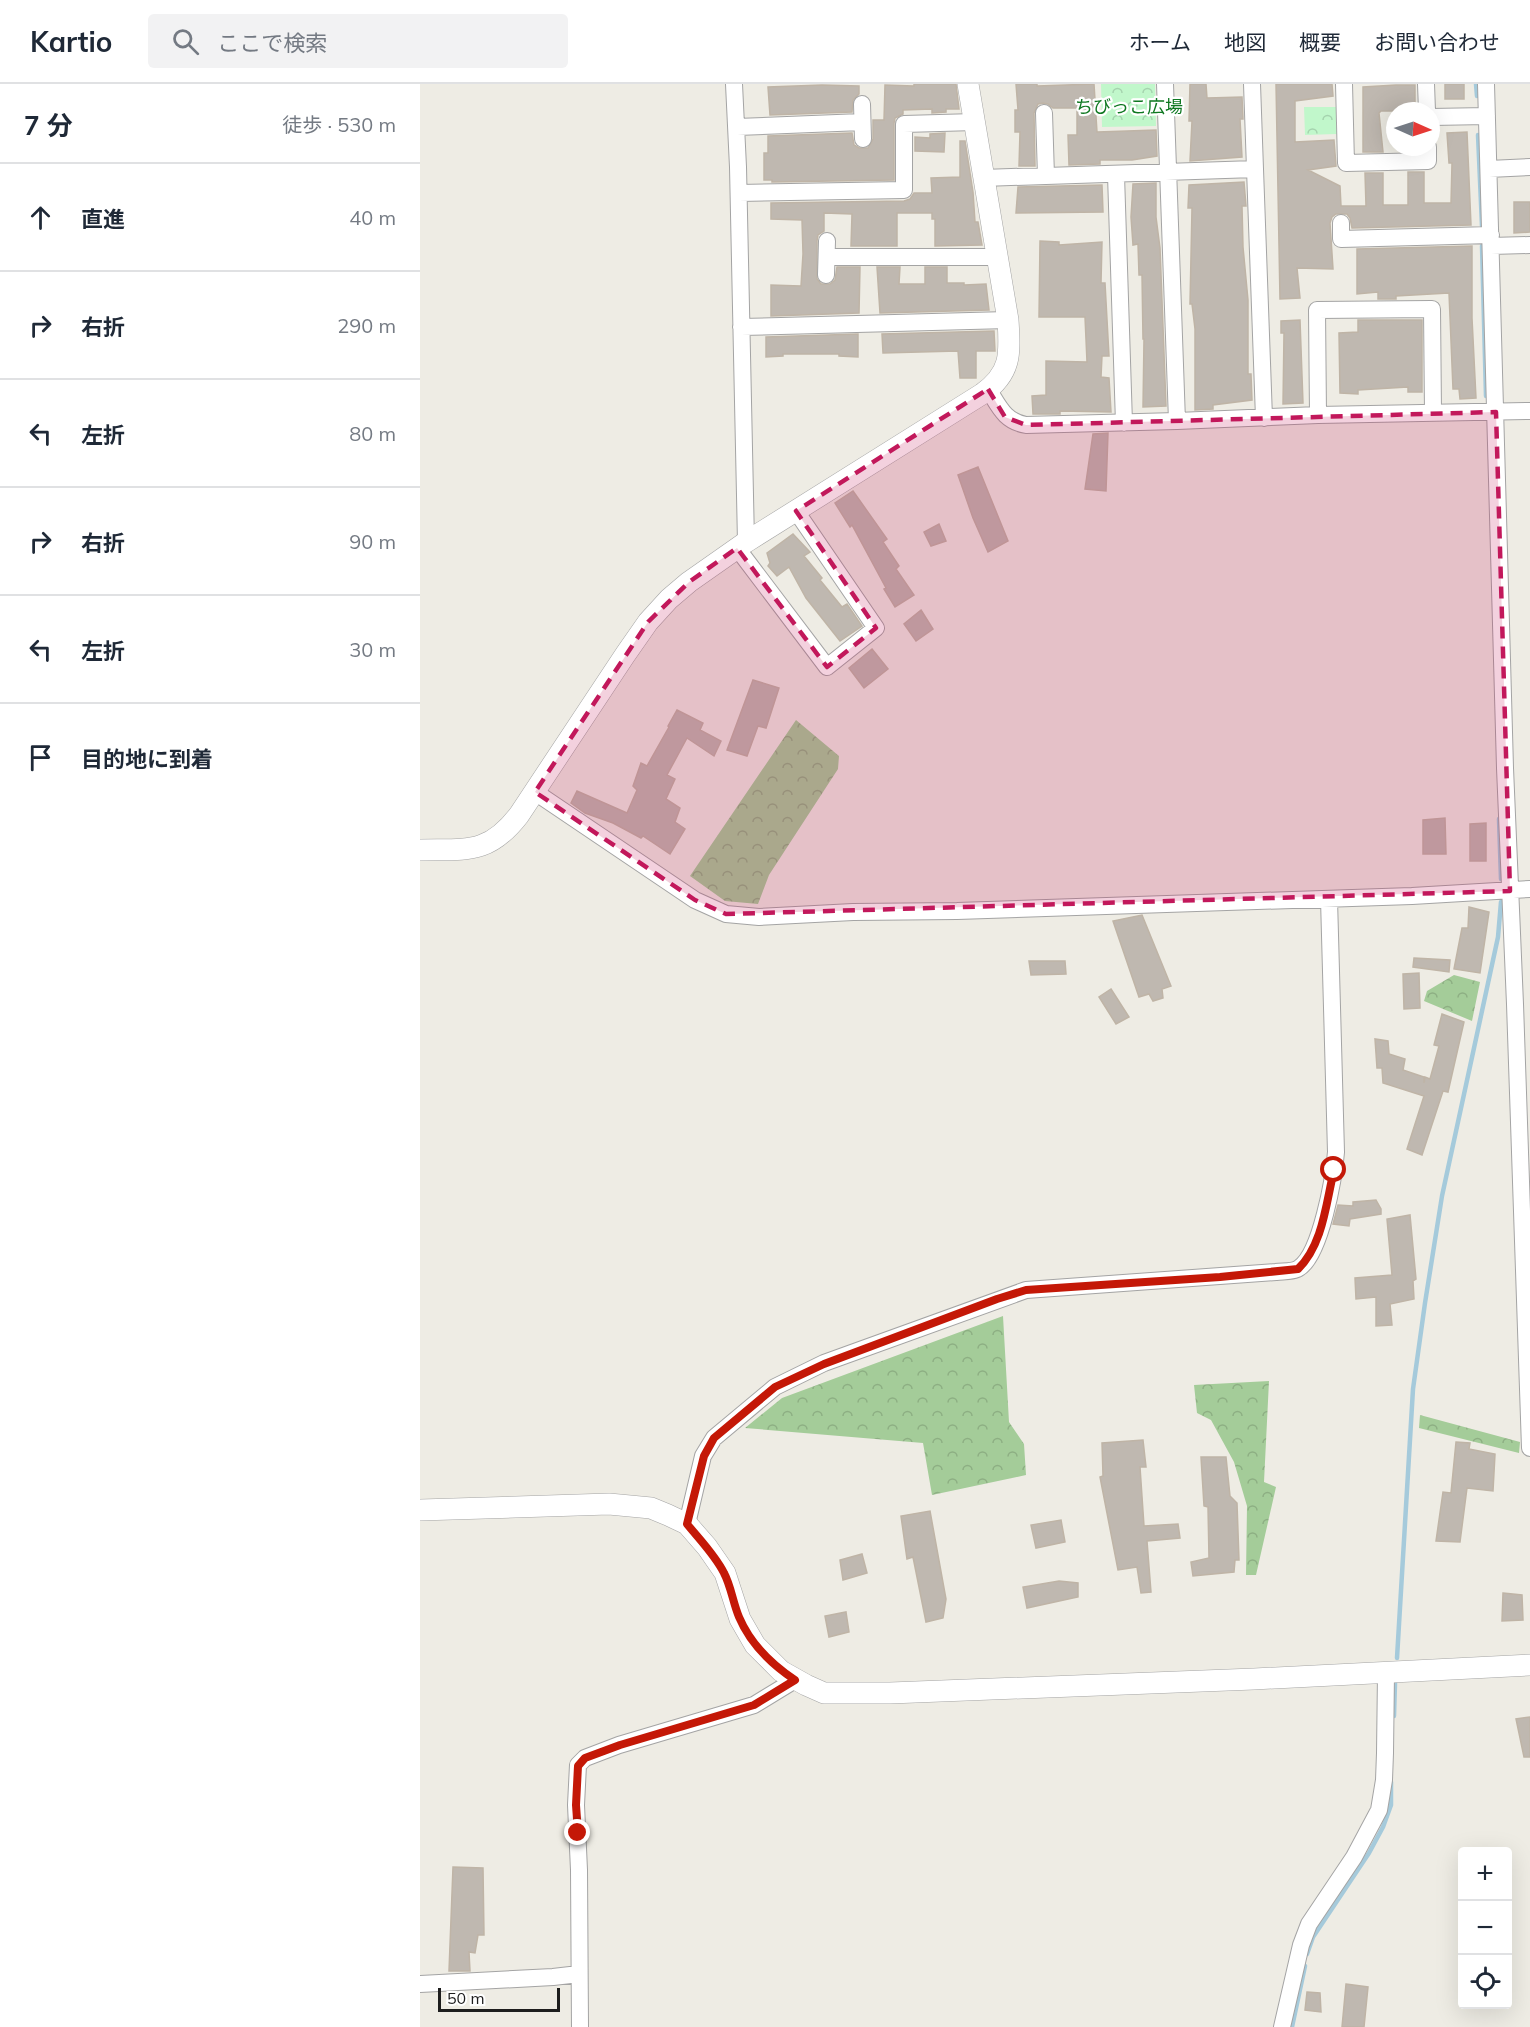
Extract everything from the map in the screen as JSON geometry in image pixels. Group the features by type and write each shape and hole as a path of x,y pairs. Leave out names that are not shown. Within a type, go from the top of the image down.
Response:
{"street":[{"path":"734,84 739,193 742,545 827,667 876,628 796,512"},
{"path":"420,850 471,849 497,839 508,830 648,622 669,599 742,545 988,389 1003,375 1008,363 1010,346 1008,320 968,84"},
{"path":"1165,84 1177,421"},
{"path":"1252,84 1264,418"},
{"path":"1344,84 1346,163 1428,160 1428,156"},
{"path":"1426,84 1427,102"},
{"path":"1486,84 1505,768 1530,1448"},
{"path":"736,128 863,131 862,104"},
{"path":"1044,113 1046,176"},
{"path":"1440,117 1487,116"},
{"path":"739,193 904,190 904,124 975,122"},
{"path":"1490,169 1530,167"},
{"path":"983,178 1255,169"},
{"path":"1116,175 1124,423"},
{"path":"1341,223 1341,238 1491,241 1530,245"},
{"path":"826,274 827,249 996,257"},
{"path":"1318,415 1317,310 1432,309 1433,412"},
{"path":"741,327 1008,320"},
{"path":"988,389 1005,417 1015,423 1026,424 1530,411"},
{"path":"535,792 696,900 726,914 759,917 853,912 957,911 1135,903 1329,899 1530,889"},
{"path":"687,1524 704,1456 714,1438 775,1387 824,1364 1026,1290 1298,1269 1313,1251 1322,1226 1336,1152 1329,899"},
{"path":"420,1510 577,1504 633,1506 651,1508 687,1524 725,1573 740,1619 755,1645 795,1680 824,1693 890,1693 1530,1665"},
{"path":"1282,2027 1300,1946 1310,1924 1354,1857 1379,1810 1384,1780 1386,1673"},
{"path":"580,2027 579,1870 576,1805 578,1766 585,1758 620,1745 754,1705 795,1680"},
{"path":"420,1984 579,1974"}],"highlighted area":[{"path":"988,389 1005,417 1026,425 1496,412 1510,891 726,914 695,900 535,792 648,622 689,582 737,548 827,667 876,628 796,511"}],"green space":[{"name":"ちびっこ広場","path":"1101,84 1155,84 1156,126 1102,127"},
{"path":"1304,107 1336,107 1337,134 1305,135"},
{"path":"796,720 839,756 838,769 769,875 758,904 725,901 690,876"},
{"path":"1454,975 1480,982 1472,1021 1424,1001 1427,991"},
{"path":"1003,1316 1009,1422 1024,1444 1026,1475 932,1495 923,1443 745,1428 782,1398"},
{"path":"1269,1381 1264,1482 1276,1487 1256,1575 1246,1575 1247,1506 1234,1462 1211,1420 1197,1413 1194,1385"},
{"path":"1420,1415 1520,1442 1519,1453 1419,1428"}],"building":[{"path":"914,84 956,84 959,109 946,109 946,112 932,113 932,109 903,110 903,114 895,118 894,180 772,182 772,180 764,180 764,153 768,153 768,136 852,133 854,145 859,148 868,148 873,139 873,120 884,120 885,85 914,86"},
{"path":"1016,84 1037,84 1037,86 1094,84 1097,132 1156,130 1157,156 1132,160 1100,160 1100,164 1069,165 1068,135 1077,135 1077,108 1053,108 1043,103 1038,104 1034,113 1035,166 1019,166 1020,132 1015,132 1015,110 1018,110"},
{"path":"1190,84 1206,84 1207,98 1242,97 1243,119 1240,119 1242,157 1190,161 1192,121 1189,121"},
{"path":"1276,84 1332,84 1333,96 1295,101 1295,142 1334,140 1336,166 1308,170 1340,186 1341,206 1366,206 1365,173 1383,173 1383,205 1408,205 1408,172 1424,172 1424,203 1451,203 1452,163 1449,163 1447,133 1467,132 1471,225 1352,228 1347,214 1336,214 1330,223 1333,269 1297,268 1300,298 1280,299"},
{"path":"1445,84 1464,84 1464,99 1445,99"},
{"path":"1415,85 1415,102 1386,102 1386,111 1379,113 1383,152 1363,152 1363,87"},
{"path":"859,86 859,94 853,100 852,112 770,115 768,87"},
{"path":"945,133 944,152 915,151 915,137 930,138 930,134"},
{"path":"960,141 965,141 975,222 978,222 982,245 935,246 935,219 932,219 932,213 897,213 897,246 851,246 852,214 824,213 824,231 818,235 817,241 817,279 821,284 830,284 835,280 837,267 860,267 859,313 771,316 771,285 801,286 803,254 802,220 771,219 771,203 904,201 910,199 914,193 932,193 931,178 960,177"},
{"path":"1244,182 1246,206 1242,206 1243,247 1248,300 1248,374 1251,374 1252,400 1213,405 1213,409 1195,410 1195,329 1192,304 1190,304 1192,208 1188,208 1189,185"},
{"path":"1156,183 1166,406 1143,407 1142,275 1139,275 1138,244 1133,245 1131,217 1133,184"},
{"path":"1102,185 1103,212 1016,213 1018,187"},
{"path":"1514,202 1530,202 1530,232 1514,233"},
{"path":"1040,241 1059,242 1059,245 1102,242 1101,283 1105,283 1109,356 1102,356 1101,377 1109,378 1111,412 1060,411 1060,414 1033,414 1032,396 1046,395 1046,361 1087,362 1085,317 1039,317"},
{"path":"1472,246 1472,318 1476,398 1460,399 1459,389 1453,389 1449,293 1396,296 1396,299 1378,299 1378,292 1357,294 1357,249"},
{"path":"877,267 900,267 899,284 925,284 925,267 947,267 947,283 986,284 989,310 880,313"},
{"path":"1300,320 1303,403 1283,404 1284,333 1281,333 1281,321"},
{"path":"1358,320 1422,320 1422,392 1408,392 1408,387 1358,390 1358,394 1340,393 1339,333 1358,332"},
{"path":"994,331 995,351 976,351 976,378 960,378 958,351 883,353 882,334"},
{"path":"858,334 858,357 839,356 839,354 783,354 783,356 766,357 766,337"},
{"path":"1108,433 1106,491 1085,489 1093,434"},
{"path":"978,467 1008,541 988,552 958,475"},
{"path":"853,491 887,539 883,542 899,566 896,569 914,595 895,607 852,525 850,527 835,503"},
{"path":"939,524 946,541 931,546 924,532"},
{"path":"793,534 810,552 804,556 822,578 820,580 842,607 847,604 862,626 840,641 806,598 789,567 777,576 768,566 770,563 767,553"},
{"path":"921,610 933,629 916,641 904,624"},
{"path":"872,649 888,669 864,688 849,668"},
{"path":"753,680 779,688 766,728 758,726 747,756 727,750"},
{"path":"677,710 703,723 700,730 721,741 714,756 687,738 667,775 675,779 666,799 680,808 675,822 685,829 670,854 643,836 641,838 613,823 585,813 571,803 577,791 627,813 637,790 633,786 641,763 647,766"},
{"path":"1445,818 1446,854 1423,854 1423,820"},
{"path":"1486,823 1486,861 1470,861 1470,824"},
{"path":"1469,907 1489,912 1480,973 1454,969 1462,928 1468,928"},
{"path":"1142,915 1171,986 1162,989 1163,998 1153,1001 1149,994 1139,997 1113,921"},
{"path":"1414,958 1450,960 1449,972 1413,967"},
{"path":"1029,961 1065,961 1066,974 1031,975"},
{"path":"1419,973 1420,1008 1404,1009 1403,974"},
{"path":"1111,989 1129,1017 1116,1024 1099,997"},
{"path":"1442,1014 1464,1022 1448,1092 1443,1091 1422,1155 1407,1149 1424,1096 1383,1083 1382,1068 1377,1068 1375,1039 1388,1041 1389,1054 1405,1059 1403,1070 1424,1077 1424,1083 1425,1077 1430,1079 1439,1046 1434,1045"},
{"path":"1376,1200 1381,1214 1350,1219 1349,1226 1333,1224 1338,1205 1353,1206 1353,1202"},
{"path":"1410,1215 1416,1279 1413,1281 1414,1299 1390,1304 1392,1325 1376,1326 1376,1297 1356,1299 1355,1278 1392,1275 1387,1219"},
{"path":"1143,1440 1146,1467 1140,1467 1144,1526 1178,1524 1180,1538 1147,1541 1151,1592 1141,1593 1137,1567 1118,1570 1100,1477 1103,1476 1102,1443"},
{"path":"1456,1442 1470,1443 1469,1449 1495,1454 1493,1491 1467,1488 1460,1542 1436,1541 1443,1492 1451,1493"},
{"path":"1201,1457 1226,1457 1230,1496 1237,1503 1239,1560 1235,1560 1234,1572 1193,1576 1191,1562 1209,1558 1208,1507 1204,1506"},
{"path":"930,1511 946,1599 943,1618 926,1622 913,1557 907,1559 901,1516"},
{"path":"1061,1520 1065,1542 1036,1548 1031,1525"},
{"path":"862,1554 867,1573 843,1580 840,1560"},
{"path":"1059,1581 1078,1583 1078,1597 1027,1608 1023,1587"},
{"path":"1503,1593 1522,1595 1523,1620 1502,1621"},
{"path":"846,1612 849,1632 829,1637 825,1616"},
{"path":"1530,1717 1530,1757 1524,1757 1516,1719"},
{"path":"453,1867 483,1868 484,1935 478,1935 475,1953 469,1952 470,1971 449,1971"},
{"path":"1346,1984 1368,1987 1364,2027 1342,2027"},
{"path":"1307,1992 1320,1993 1321,2012 1305,2010"}],"waterway":[{"path":"1476,84 1477,96"},
{"path":"1478,135 1482,226"},
{"path":"1482,246 1486,396"},
{"path":"1499,819 1501,879"},
{"path":"1397,1658 1413,1389 1442,1196 1498,937 1501,902"},
{"path":"1394,1716 1395,1683"},
{"path":"1307,1954 1313,1937 1369,1853 1383,1827 1391,1805 1391,1782"},
{"path":"1292,2027 1305,1966"}],"route":[{"path":"578,1833 576,1805 578,1766 585,1758 690,1723 754,1705 795,1680 781,1671 755,1645 740,1619 725,1573 687,1524 704,1456 714,1438 775,1387 824,1364 1026,1290 1220,1277 1298,1269 1313,1251 1322,1226 1334,1170"}]}
